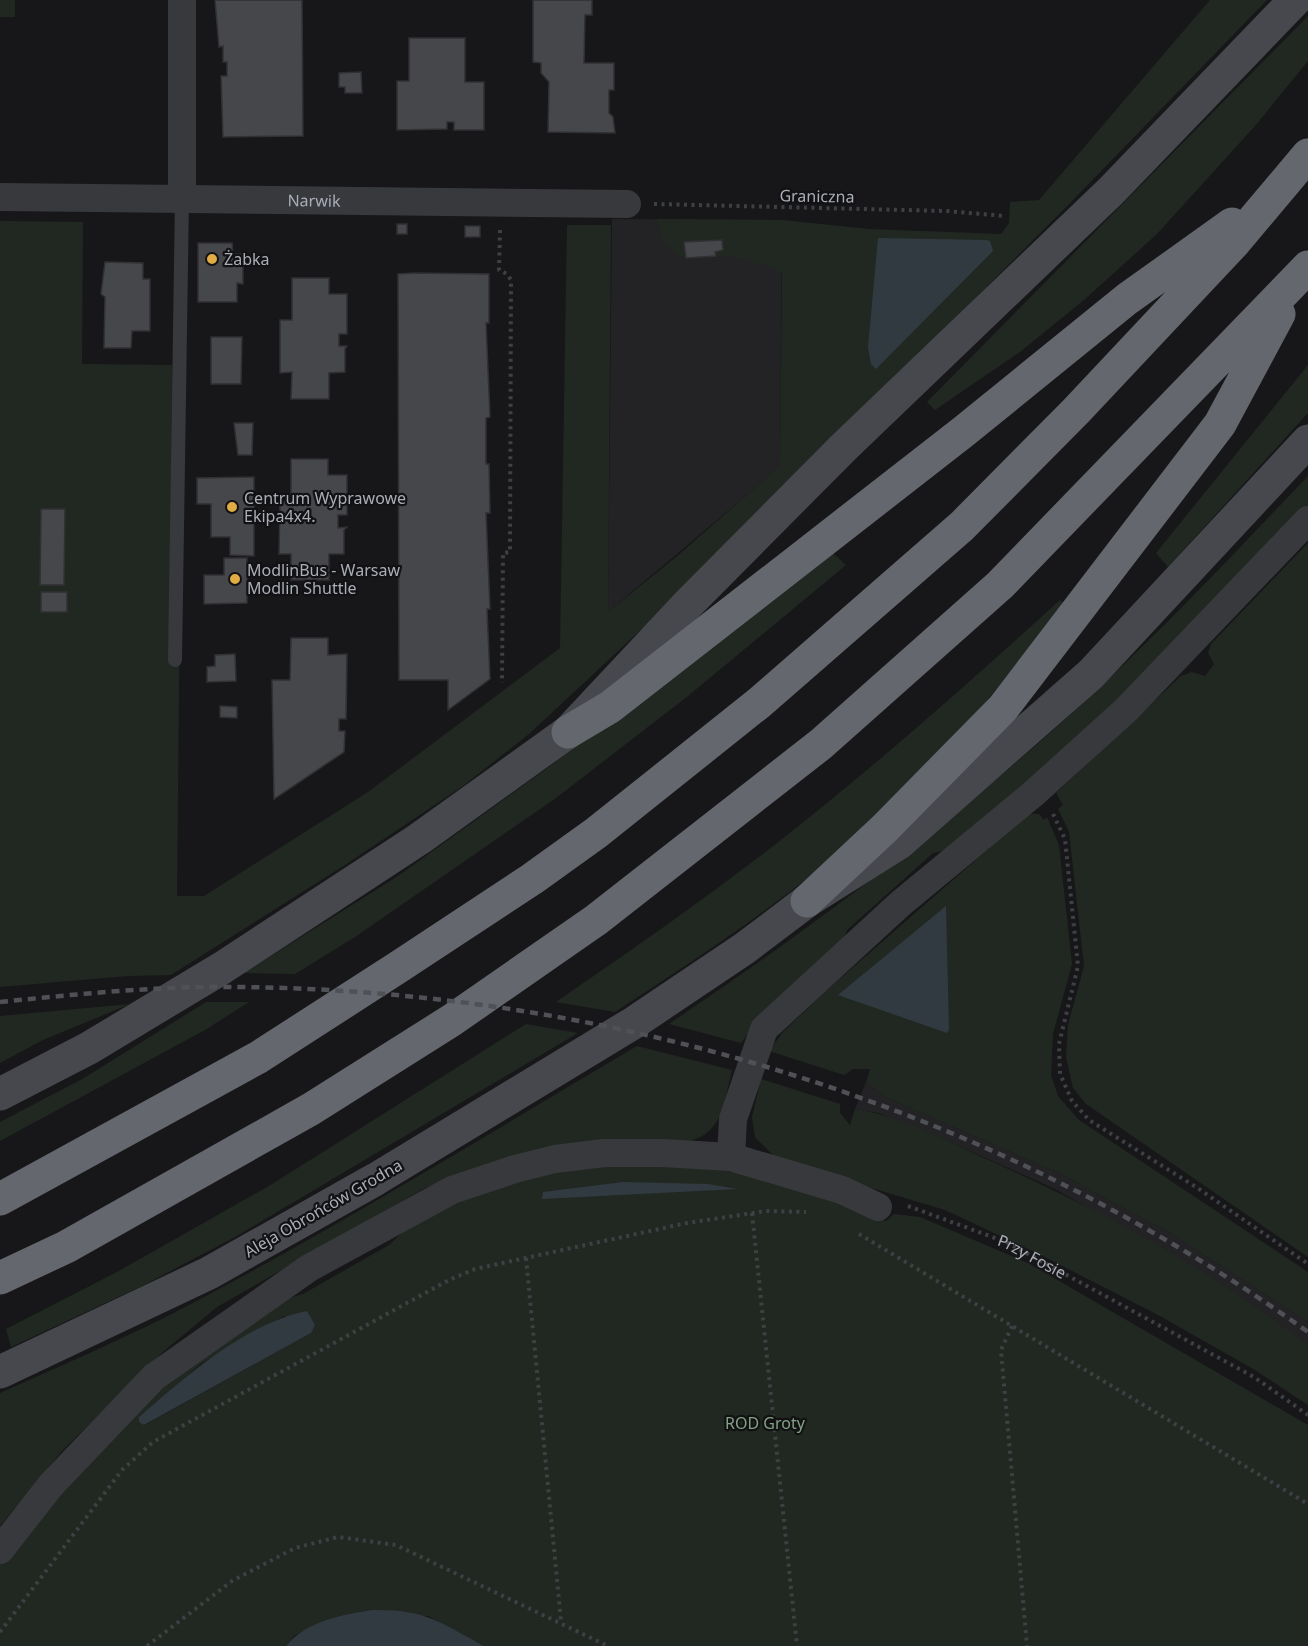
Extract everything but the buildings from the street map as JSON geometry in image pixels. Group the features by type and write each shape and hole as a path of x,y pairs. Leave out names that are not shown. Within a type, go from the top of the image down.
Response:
{"highway":[{"path":"0,1199 259,1057 532,879 596,833 759,702 962,526 1076,411 1233,244 1308,155"},
{"path":"568,732 610,707 963,432 1127,299 1275,193"},
{"path":"807,901 885,828 1003,708 1220,424 1303,273"},
{"path":"0,1278 66,1247 311,1109 452,1020 596,920 821,744 1000,585 1303,273"}],"main road":[{"path":"0,1094 98,1042 248,952 419,839 568,732 686,606 844,447 1111,191 1294,0"},
{"name":"Aleja Obrońców Grodna","path":"0,1372 198,1278 300,1223 635,1022 745,948 807,901 898,843 1091,674 1308,441"}],"street":[{"path":"182,0 182,198"},
{"name":"Narwik","path":"0,197 627,204"},
{"path":"731,1157 733,1119 764,1029 900,904 1033,794 1126,710 1308,520"},
{"path":"0,1550 51,1485 154,1377 309,1268 452,1190 515,1168 555,1159 603,1153 731,1157 842,1190 878,1207"}],"lane":[{"path":"176,660 182,198"}],"path":[{"path":"501,204 499,270 507,274 511,280 510,552 503,553 502,683"},
{"name":"Graniczna","path":"627,204 901,210 1006,216"},
{"path":"1052,813 1065,839 1078,966 1059,1044 1060,1074 1072,1101 1089,1120 1196,1187 1308,1264"},
{"name":"Przy Fosie","path":"878,1207 898,1203 1006,1242 1254,1377 1308,1415"},
{"path":"0,1632 122,1470 153,1442 449,1280 474,1269 687,1223 752,1213 812,1212"},
{"path":"752,1213 797,1646"},
{"path":"849,1228 1308,1504"},
{"path":"526,1258 561,1621"},
{"path":"1012,1326 1001,1350 1027,1646"},
{"path":"147,1646 232,1581 295,1548 338,1537 396,1545 561,1621 608,1646"}],"shaded area":[{"path":"612,219 782,220 780,467 608,612"},
{"path":"878,238 986,240 990,241 993,251 876,369 871,364 868,347"},
{"path":"946,906 949,1030 947,1033 838,995"},
{"path":"866,1082 885,1097 1059,1173 1172,1234 1308,1322 1308,1346 1207,1276 1055,1189 932,1134 878,1113 855,1109"},
{"path":"623,1182 708,1184 737,1189 542,1199 543,1192"},
{"path":"307,1311 315,1325 311,1333 144,1425 139,1422 139,1417 176,1385 239,1339 284,1317"},
{"path":"372,1610 390,1610 419,1615 443,1624 484,1646 286,1646 294,1637 325,1620"}],"green space":[{"path":"0,0 15,0 15,17 0,17"},
{"path":"1210,0 1267,0 1074,199 703,572 529,734 463,786 342,867 171,975 128,976 0,987 0,221 83,222 82,364 172,365 171,583 180,583 177,896 204,896 368,792 560,648 567,225 611,225 608,612 676,557 780,466 782,273 741,258 714,256 689,259 679,256 666,243 657,219 782,220 869,229 1001,234 1009,223 1010,202 1039,200"},
{"path":"1308,16 1308,61 1255,126 1157,234 1084,300 1020,352 935,410 927,402"},
{"path":"1308,365 1308,413 1168,567 1156,553"},
{"path":"1308,476 1308,505 1239,582 1067,749 946,850 933,853 847,930 842,944 760,1019 741,1043 669,1024 892,864 999,777 1128,661"},
{"path":"1308,543 1308,1257 1086,1104 1073,1088 1066,1057 1068,1025 1084,966 1069,832 1058,809 1063,805 1056,793 1181,676 1192,672 1205,676 1214,664 1208,653 1211,644"},
{"path":"831,551 846,565 688,696 556,798 355,937 295,974 244,973 398,876 550,766 665,675"},
{"path":"1060,600 1064,603 951,743 876,820 815,872 716,945 615,1012 556,1002 694,906 794,829 916,728"},
{"path":"1039,814 1044,820 1047,817 1059,845 1072,964 1053,1034 1051,1075 1058,1096 1079,1120 1308,1272 1308,1322 1172,1234 1059,1173 885,1097 866,1082 870,1069 853,1069 844,1075 769,1051 783,1032 826,991 1026,816"},
{"path":"206,1002 249,1002 205,1030 0,1141 0,1122 84,1078"},
{"path":"130,1004 43,1040 0,1063 0,1016"},
{"path":"526,1024 578,1033 235,1237 144,1285 11,1347 6,1329 117,1272 269,1186"},
{"path":"637,1046 732,1070 721,1113 710,1130 690,1141 481,1167 425,1188 217,1307 164,1351 62,1451 0,1526 0,1393 145,1327 249,1273"},
{"path":"761,1079 840,1104 840,1113 850,1125 855,1109 872,1112 920,1128 1067,1197 1192,1265 1308,1346 1308,1405 1255,1370 1160,1316 1041,1255 945,1210 778,1160 755,1137 752,1117"},
{"name":"ROD Groty","path":"607,1164 705,1166 790,1184 845,1201 886,1221 894,1214 920,1217 1028,1263 1308,1425 1308,1646 484,1646 428,1616 316,1624 294,1636 286,1646 0,1646 0,1564 79,1469 150,1396 272,1303 303,1294 389,1245 409,1226 445,1206 532,1177","holes":["284,1316 311,1333 145,1425 139,1422 139,1417 201,1364"]}],"railway":[{"path":"0,1002 118,991 206,987 379,993 521,1011 661,1038 798,1077 932,1125 1062,1184 1188,1253 1308,1332"}],"place":[{"name":"Żabka","path":"212,259"},
{"name":"Centrum Wyprawowe Ekipa4x4.","path":"232,507"},
{"name":"ModlinBus - Warsaw Modlin Shuttle","path":"235,579"}]}
